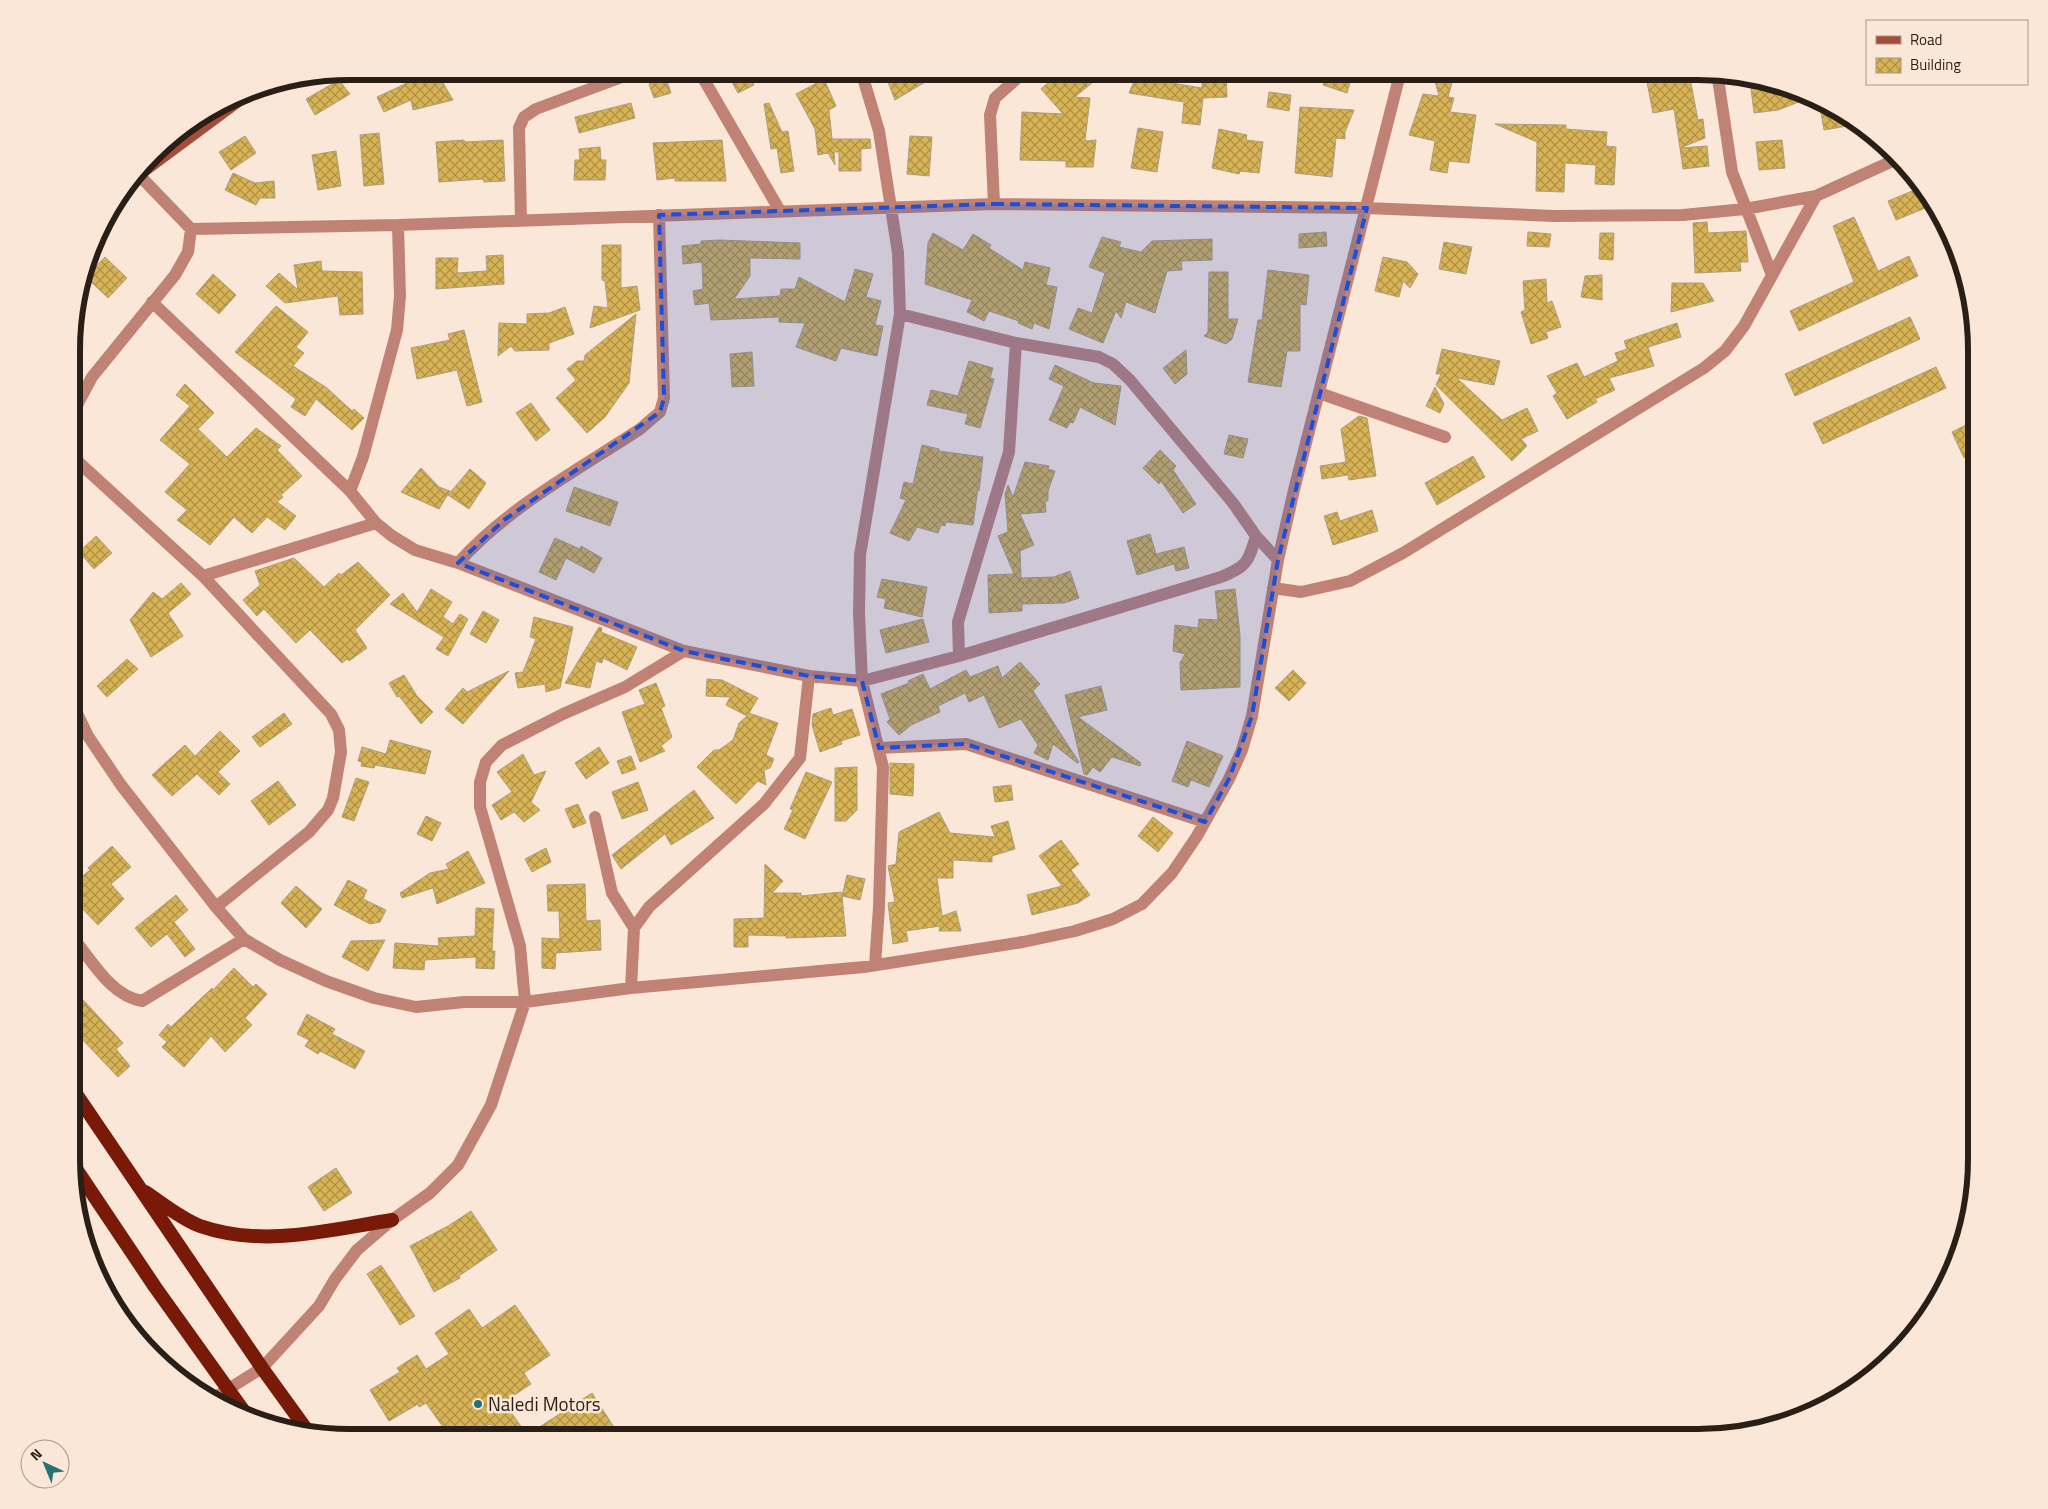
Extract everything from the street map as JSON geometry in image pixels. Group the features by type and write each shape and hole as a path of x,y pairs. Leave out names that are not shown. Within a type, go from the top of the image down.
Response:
{"highway":[{"path":"80,1100 262,1368 303,1425"},
{"path":"81,1176 156,1287 240,1405"},
{"path":"140,1189 199,1225 234,1234 272,1238 392,1220"}],"main road":[{"path":"154,165 228,109"}],"street":[{"path":"521,221 519,128 524,117 536,109 614,80"},
{"path":"705,80 780,212"},
{"path":"863,80 879,131 898,253 900,314 860,555 859,613 862,680 883,767 879,907 875,965"},
{"path":"994,204 990,115 995,98 1015,80"},
{"path":"80,719 88,736 121,785 216,907 244,939 280,960 326,981 374,998 416,1007 464,1002 525,1002 631,988 875,965 1023,942 1075,931 1113,919 1142,904 1172,872 1205,822 1233,771 1252,716 1278,560 1319,393 1368,208 1399,80"},
{"path":"1718,81 1732,172 1772,275"},
{"path":"143,178 191,229 398,225 994,204 1368,208 1554,216 1683,215 1745,209 1816,196 1891,162"},
{"path":"1273,588 1301,592 1350,581 1403,553 1704,368 1725,351 1744,326 1816,196"},
{"path":"458,563 474,544 504,520 640,429 660,412 664,398 659,215"},
{"path":"350,491 363,457 396,330 400,296 398,225"},
{"path":"80,400 92,378 175,274 188,252 191,229"},
{"path":"152,302 350,491 376,524 392,536 415,550 458,563 684,651 809,676 862,680 959,656 1236,571 1242,568 1251,553 1256,536"},
{"path":"900,314 1016,343 1099,357 1113,364 1130,380 1209,474 1256,536 1278,560"},
{"path":"959,656 958,622 960,613 1009,452 1016,343"},
{"path":"1319,393 1445,437"},
{"path":"80,463 203,576 330,714 339,730 341,752 333,798 328,810 309,832 216,907"},
{"path":"203,576 376,524"},
{"path":"219,1395 262,1368 320,1306 335,1279 357,1250 392,1220 430,1193 458,1165 491,1105 525,1002 520,946 480,806 480,782 486,762 502,745 563,714 625,686 684,651"},
{"path":"631,988 634,928 649,907 764,804 785,780 800,758 809,676"},
{"path":"879,748 966,744 1205,822"},
{"path":"595,817 612,893 634,928"},
{"path":"80,946 117,992 128,999 142,1001 244,939"}],"highlighted area":[{"path":"994,204 1367,208 1278,560 1252,716 1229,779 1205,822 966,744 879,748 862,681 809,676 684,651 458,563 504,520 660,412 664,398 659,215"}],"building":[{"path":"404,80 441,80 453,100 413,110 411,100 384,112 377,97 405,84"},
{"path":"667,80 671,93 654,98 649,84"},
{"path":"731,80 751,80 754,85 738,93"},
{"path":"824,80 836,106 829,110 832,139 870,139 871,148 861,149 861,171 839,171 839,152 834,152 835,165 828,153 818,155 815,129 796,94"},
{"path":"893,80 929,80 895,100 888,82"},
{"path":"1051,80 1095,80 1075,97 1090,98 1085,141 1096,140 1093,167 1066,167 1066,161 1020,160 1022,112 1063,114 1041,89"},
{"path":"1135,80 1154,80 1202,88 1202,80 1226,80 1227,97 1203,98 1200,125 1182,123 1184,102 1129,93"},
{"path":"1325,80 1351,80 1347,93 1323,85"},
{"path":"1435,80 1453,80 1448,97 1454,98 1450,112 1476,115 1469,163 1449,161 1447,173 1430,170 1435,141 1409,135 1423,94 1439,96"},
{"path":"1656,80 1690,80 1698,120 1703,119 1705,138 1680,148 1674,109 1653,113 1647,82"},
{"path":"338,81 350,94 315,115 306,99"},
{"path":"1751,85 1785,94 1801,101 1778,110 1754,113"},
{"path":"1269,92 1291,95 1289,111 1267,107"},
{"path":"631,103 635,118 579,133 575,117"},
{"path":"769,103 782,132 788,131 794,171 781,173 777,148 771,149 764,104"},
{"path":"1300,107 1354,110 1345,132 1345,139 1336,138 1332,177 1295,173"},
{"path":"1820,109 1849,126 1824,130"},
{"path":"1495,124 1566,125 1566,129 1607,132 1606,146 1616,147 1614,185 1595,184 1596,165 1565,163 1564,192 1536,191 1537,142"},
{"path":"1138,128 1163,132 1157,172 1131,168"},
{"path":"1219,129 1247,135 1246,140 1263,142 1259,173 1240,171 1239,174 1212,168"},
{"path":"379,133 384,184 364,186 360,135"},
{"path":"245,136 256,153 231,170 219,152"},
{"path":"910,136 932,137 929,176 907,174"},
{"path":"464,140 465,142 503,140 505,181 484,182 483,179 439,182 436,142"},
{"path":"722,140 726,181 675,181 675,178 657,180 653,143"},
{"path":"1782,140 1785,168 1759,170 1756,142"},
{"path":"1707,146 1709,166 1683,169 1680,148"},
{"path":"600,147 601,160 606,160 605,180 574,180 575,160 580,160 579,149"},
{"path":"336,151 341,186 318,190 312,155"},
{"path":"233,173 255,183 274,181 275,198 260,198 256,205 225,190"},
{"path":"1915,190 1927,207 1896,220 1888,201"},
{"path":"1854,217 1878,271 1909,256 1918,276 1799,331 1790,311 1854,282 1833,226"},
{"path":"1707,222 1708,233 1746,231 1748,262 1740,262 1741,271 1695,273 1693,223"},
{"path":"1326,232 1327,246 1299,248 1299,234"},
{"path":"1528,232 1551,234 1549,247 1527,246"},
{"path":"933,233 963,250 973,234 991,245 989,248 1023,270 1025,262 1050,268 1046,285 1057,287 1049,329 1034,323 1032,329 1018,323 1019,321 989,311 984,321 967,312 972,300 925,284 928,243"},
{"path":"1600,233 1614,233 1613,260 1599,259"},
{"path":"1102,237 1121,242 1119,247 1141,252 1152,241 1212,239 1212,260 1181,261 1182,270 1167,271 1155,313 1126,302 1121,318 1116,311 1103,343 1069,329 1078,308 1092,313 1105,273 1089,267"},
{"path":"701,241 800,243 800,259 750,258 750,276 734,299 780,296 781,289 795,289 799,277 845,302 855,269 873,274 866,297 881,301 875,325 883,326 877,356 841,348 836,361 796,347 805,323 779,322 779,317 711,320 709,303 695,305 693,291 703,289 702,262 683,264 682,246 701,244"},
{"path":"1444,242 1472,247 1466,274 1439,269"},
{"path":"602,245 621,245 621,288 637,286 640,310 590,328 594,306 608,308 605,281 602,280"},
{"path":"503,255 504,284 436,289 436,258 458,258 457,273 487,271 486,256"},
{"path":"105,257 127,278 108,298 89,280 92,271"},
{"path":"1383,257 1407,262 1418,274 1410,288 1403,281 1399,297 1375,291"},
{"path":"321,261 322,271 362,272 363,314 340,315 338,296 285,303 266,286 279,273 298,290 294,265"},
{"path":"1268,270 1309,275 1306,305 1300,304 1300,351 1287,351 1281,387 1248,382 1258,320 1262,320"},
{"path":"1209,272 1228,272 1228,319 1238,319 1232,339 1226,344 1204,336 1208,332"},
{"path":"213,274 236,295 219,314 196,294"},
{"path":"1602,275 1602,300 1581,297 1585,276"},
{"path":"1546,279 1547,303 1552,301 1561,327 1546,332 1548,338 1531,344 1521,312 1525,310 1523,281"},
{"path":"1672,283 1703,283 1714,301 1671,312"},
{"path":"276,306 308,332 296,347 304,353 293,366 327,388 352,411 354,409 364,418 352,430 316,399 305,416 291,407 296,399 235,352"},
{"path":"565,307 574,334 549,343 549,350 515,351 511,346 498,356 499,323 527,324 527,314 549,313"},
{"path":"636,314 629,383 605,417 587,433 556,398 576,380 567,369 577,361 584,361 585,355"},
{"path":"1910,317 1920,339 1795,396 1785,374"},
{"path":"1677,323 1681,337 1648,347 1654,366 1609,378 1615,390 1595,399 1597,402 1567,419 1553,396 1557,393 1547,376 1577,363 1584,377 1618,361 1615,353 1627,349 1624,341"},
{"path":"464,330 482,402 467,406 457,370 417,379 411,348 450,340 448,334"},
{"path":"1442,349 1500,361 1494,385 1457,378 1502,420 1527,408 1538,431 1521,439 1527,446 1512,461 1436,385 1441,374 1436,374"},
{"path":"1186,350 1187,374 1175,384 1163,368"},
{"path":"752,352 754,386 732,387 730,354"},
{"path":"969,361 993,368 990,378 994,379 980,428 965,424 968,414 927,405 931,390 958,396"},
{"path":"1055,365 1094,383 1121,386 1115,425 1080,407 1073,423 1070,422 1067,428 1049,420 1064,386 1049,379"},
{"path":"1936,367 1946,388 1823,444 1813,423"},
{"path":"185,384 214,413 198,429 227,457 256,428 281,446 277,450 302,476 281,495 283,497 277,502 296,516 285,530 267,517 252,533 234,517 210,545 177,520 187,510 165,492 190,464 160,440 190,406 176,395"},
{"path":"1435,387 1444,404 1440,413 1426,406"},
{"path":"531,403 550,430 536,441 516,413"},
{"path":"1359,416 1367,418 1376,476 1349,480 1348,475 1322,479 1320,466 1346,462 1341,429"},
{"path":"1968,424 1968,455 1964,458 1952,432"},
{"path":"1229,435 1248,439 1243,458 1224,454"},
{"path":"922,445 939,449 939,451 983,457 979,491 978,488 973,525 946,522 945,526 941,525 938,533 917,527 909,541 890,533 906,500 900,498 904,482 913,484"},
{"path":"1160,450 1176,466 1173,470 1196,504 1183,513 1161,481 1159,484 1143,468"},
{"path":"1473,456 1485,477 1437,505 1425,483"},
{"path":"1025,462 1049,466 1048,469 1055,471 1048,491 1048,501 1045,501 1046,512 1020,514 1034,545 1020,551 1021,578 1054,577 1070,571 1079,598 1064,603 1022,604 1022,611 989,613 988,575 1014,574 998,536 1008,532 1005,494 1008,485 1013,497"},
{"path":"421,468 439,487 450,491 439,509 401,492"},
{"path":"470,469 486,483 469,509 448,495"},
{"path":"574,487 618,502 610,526 566,511"},
{"path":"1372,510 1378,531 1333,545 1324,516 1337,512 1340,521"},
{"path":"1150,534 1156,554 1184,547 1189,568 1176,571 1174,564 1137,575 1127,541"},
{"path":"96,536 112,553 94,569 80,551"},
{"path":"555,538 580,549 581,546 602,558 594,573 566,558 556,580 539,572"},
{"path":"294,558 324,587 339,573 341,575 358,562 390,595 355,630 367,648 349,661 347,659 342,663 310,630 296,643 264,609 257,616 243,600 260,585 255,571"},
{"path":"882,579 927,587 922,617 884,608 886,599 877,597"},
{"path":"181,583 191,594 168,613 183,636 151,657 130,620 153,592 162,599"},
{"path":"431,589 452,602 443,617 453,624 460,614 468,619 448,656 436,649 444,637 390,604 403,593 417,612"},
{"path":"1235,589 1240,635 1240,687 1181,690 1180,663 1185,654 1173,651 1175,625 1198,628 1199,619 1218,620 1215,591"},
{"path":"483,611 499,620 486,643 470,634"},
{"path":"534,617 573,627 560,688 546,692 545,684 518,688 515,673 523,672 536,639 530,637"},
{"path":"923,619 929,642 886,653 880,630"},
{"path":"599,627 602,628 601,632 637,647 627,670 603,658 602,663 596,661 590,688 565,683"},
{"path":"127,659 138,669 107,697 97,686"},
{"path":"1020,662 1040,684 1033,691 1079,762 1077,763 1053,744 1048,760 1034,753 1038,745 1021,719 999,728 984,695 969,702 965,693 938,706 940,712 911,725 899,735 887,722 890,719 881,694 909,683 908,681 923,674 930,689 966,670 970,677 998,666 1002,678"},
{"path":"1293,670 1306,683 1289,701 1275,688"},
{"path":"509,671 463,724 445,709 463,688 467,692"},
{"path":"404,675 417,696 433,712 421,724 399,696 397,697 389,683"},
{"path":"707,679 722,680 758,698 749,713 778,723 766,755 774,759 770,768 764,770 766,785 758,781 736,804 697,767 714,750 719,750 733,740 739,723 747,716 726,705 730,697 706,696"},
{"path":"656,683 665,706 661,708 672,737 661,746 665,751 640,762 622,712 645,704 639,690"},
{"path":"1101,686 1107,710 1078,717 1141,763 1140,766 1112,757 1100,772 1093,767 1087,775 1084,774 1065,695"},
{"path":"831,708 833,715 852,709 860,735 841,741 842,744 820,752 812,725 813,714"},
{"path":"284,713 292,724 260,747 252,737"},
{"path":"220,731 240,751 218,772 230,784 219,795 197,774 172,796 152,775 185,745 195,756"},
{"path":"390,740 431,751 425,774 375,765 374,768 361,766 362,762 358,761 362,747 386,754"},
{"path":"1187,741 1223,756 1209,787 1191,780 1188,787 1172,781"},
{"path":"599,747 609,763 586,779 575,763"},
{"path":"523,754 534,775 546,771 531,802 540,810 524,822 514,812 501,820 492,805 512,792 497,772"},
{"path":"631,756 636,769 622,774 617,761"},
{"path":"890,763 914,764 913,796 890,794"},
{"path":"857,767 857,810 846,821 835,821 835,768"},
{"path":"806,772 832,782 805,839 784,829 793,810 790,809"},
{"path":"356,778 369,782 354,821 342,817"},
{"path":"278,781 296,805 269,825 251,801"},
{"path":"638,782 648,810 622,819 612,792"},
{"path":"1011,785 1013,800 995,802 993,787"},
{"path":"694,790 714,818 671,845 665,834 621,869 612,855"},
{"path":"578,804 586,823 573,828 565,809"},
{"path":"939,812 950,833 995,837 991,826 1008,821 1015,849 992,856 992,862 953,860 953,878 937,878 942,916 956,911 961,931 939,931 940,926 906,931 908,941 893,944 888,903 895,902 888,866 896,864 899,832"},
{"path":"426,816 441,823 432,841 417,834"},
{"path":"1153,817 1173,833 1158,852 1138,836"},
{"path":"1061,840 1079,864 1071,870 1090,895 1078,903 1032,915 1027,895 1062,886 1039,856"},
{"path":"112,846 131,867 111,884 124,899 98,925 80,906 80,878 90,870 88,868"},
{"path":"546,848 551,862 532,872 525,859"},
{"path":"468,851 485,883 437,904 433,888 402,898 400,893 430,873 449,869 446,864"},
{"path":"765,864 783,881 772,893 801,893 801,896 841,892 846,936 786,938 787,936 748,935 748,947 734,947 734,919 764,918"},
{"path":"847,875 865,879 860,900 842,896"},
{"path":"348,880 367,890 363,899 386,910 380,922 370,924 334,905"},
{"path":"585,884 586,921 600,920 601,950 556,953 555,969 542,968 542,938 560,939 559,911 548,911 547,885"},
{"path":"296,886 322,909 306,928 281,903"},
{"path":"176,895 188,910 174,922 195,949 185,957 167,934 151,947 135,928"},
{"path":"476,908 494,909 492,951 495,951 494,969 476,968 476,957 425,960 424,970 393,968 395,943 439,946 438,938 475,936"},
{"path":"385,940 368,971 342,957 351,941"},
{"path":"234,968 253,987 256,984 267,994 245,1018 252,1025 225,1052 211,1036 184,1067 162,1047 167,1042 159,1035 168,1024 171,1027 212,988 213,990"},
{"path":"80,996 123,1043 116,1049 130,1066 118,1077 80,1037 80,1033 83,1030 80,1026"},
{"path":"307,1014 335,1029 332,1034 365,1051 355,1069 320,1051 318,1054 305,1046 309,1040 297,1034"},
{"path":"336,1168 352,1193 324,1211 308,1187"},
{"path":"471,1211 497,1250 459,1276 460,1278 434,1292 410,1246 448,1226"},
{"path":"381,1265 415,1316 400,1325 367,1274"},
{"path":"515,1305 550,1355 524,1373 531,1384 504,1402 523,1429 494,1429 490,1424 483,1429 444,1429 426,1403 419,1407 418,1404 389,1421 370,1390 400,1372 397,1368 417,1355 426,1369 449,1354 435,1333 469,1309 482,1328"},
{"path":"592,1393 615,1429 536,1429"}],"place":[{"name":"Naledi Motors","path":"478,1404"}]}
